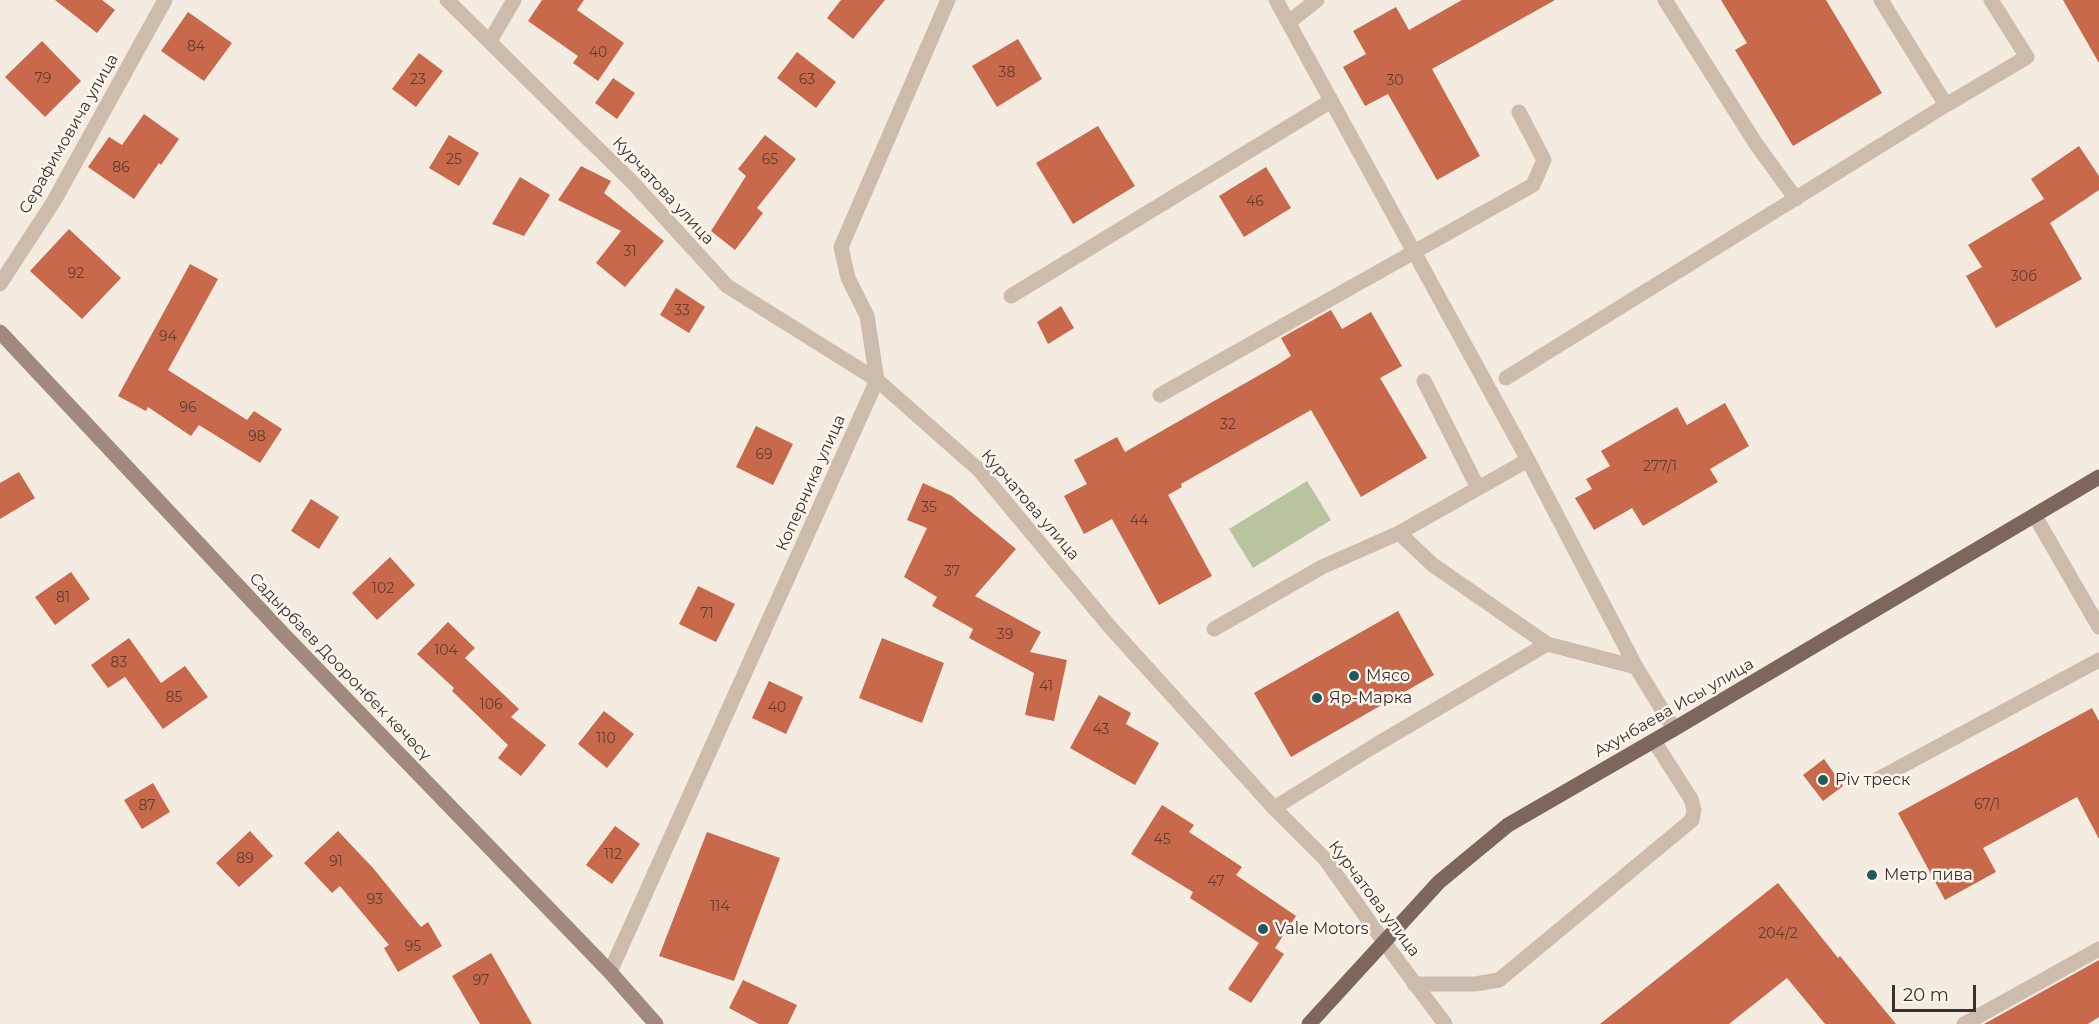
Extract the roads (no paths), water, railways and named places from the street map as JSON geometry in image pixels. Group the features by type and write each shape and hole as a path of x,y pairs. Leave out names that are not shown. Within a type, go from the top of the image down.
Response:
{"main road":[{"name":"Садырбаев Дооронбек көчөсү","path":"0,332 284,635 610,972 656,1024"},
{"name":"Ахунбаева Исы улица","path":"1309,1024 1439,882 1508,825 2099,477"}],"street":[{"name":"Серафимовича улица","path":"0,284 54,201 165,0"},
{"name":"Курчатова улица","path":"447,0 634,184 727,286 877,380 979,470 1110,627 1274,808 1325,859 1445,1024"},
{"path":"490,41 514,0"},
{"path":"877,380 867,316 848,278 842,247 948,0"},
{"path":"1276,0 1528,460 1636,667 1674,729"},
{"path":"1289,22 1317,0"},
{"path":"1665,0 1756,144 1796,200"},
{"path":"1881,0 1946,105"},
{"path":"1506,378 2027,57 1990,0"},
{"path":"1011,296 1331,101"},
{"path":"1160,395 1533,184 1544,160 1519,112"},
{"name":"Коперника улица","path":"610,972 877,380"},
{"path":"1424,381 1478,488"},
{"path":"1214,629 1322,567 1399,533 1528,460"},
{"path":"2035,516 2099,627"},
{"path":"1399,533 1433,566 1547,644 1636,667"},
{"path":"1274,808 1547,644"},
{"path":"1876,780 2099,660"},
{"path":"1414,984 1475,984 1499,980 1692,820 1694,810 1691,799 1654,741"},
{"path":"1964,1024 2099,950"}],"place":[{"name":"Мясо","path":"1354,676"},
{"name":"Яр-Марка","path":"1317,698"},
{"name":"Piv треск","path":"1823,780"},
{"name":"Метр пива","path":"1872,875"},
{"name":"Vale Motors","path":"1263,929"}]}
